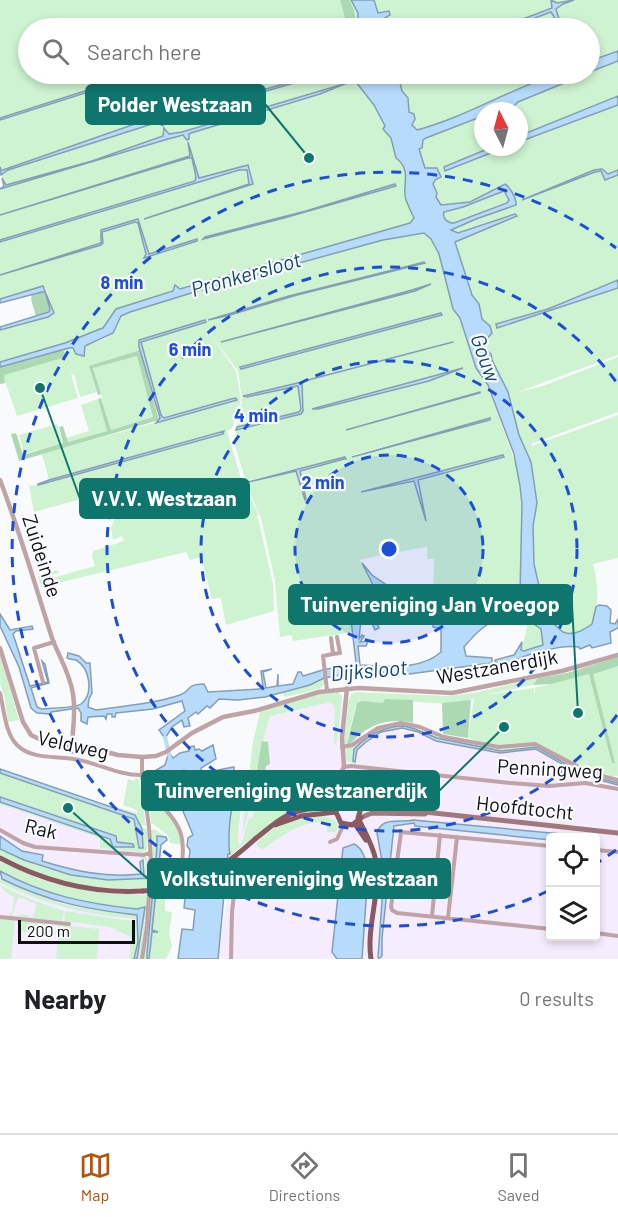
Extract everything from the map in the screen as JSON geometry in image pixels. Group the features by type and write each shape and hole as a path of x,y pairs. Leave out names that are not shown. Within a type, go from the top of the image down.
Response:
{"main road":[{"path":"336,814 338,804 345,798"},
{"path":"0,858 27,872 76,887 115,892 172,888 203,878 231,860 278,820 294,812 328,808 345,798 357,800 360,807 359,820 371,846 376,870 370,941 371,959"},
{"name":"Hoofdtocht","path":"360,807 618,833"},
{"name":"Hoofdtocht","path":"359,820 372,813 430,814"},
{"path":"271,827 301,816 318,814 336,814 345,823 359,820"}],"street":[{"name":"Zuideinde","path":"0,480 21,537 54,642 71,681 75,712 72,744"},
{"path":"327,690 323,656 340,653 337,637"},
{"path":"331,639 333,654"},
{"path":"43,682 34,648 54,642"},
{"name":"Westzanerdijk","path":"0,648 27,731 31,735 45,742 72,744 118,755 142,757 156,756 168,751 192,732 233,714 254,711 327,690 346,688 452,693 562,671 618,655"},
{"path":"345,798 340,771 344,767 342,747 346,688"},
{"name":"Veldweg","path":"0,693 11,738 23,749 48,757 78,759 142,776"},
{"path":"342,747 352,745 378,728 401,723 420,727 444,737 499,747 535,744 588,772 618,780"},
{"path":"142,757 142,776 151,849 149,854 150,885 142,959"},
{"name":"Penningweg","path":"344,767 549,786 585,783 618,789"},
{"path":"407,800 410,772"},
{"path":"145,795 151,795 169,813 181,831 184,850 180,881"},
{"path":"330,842 337,838 345,823"},
{"name":"Rak","path":"0,830 35,847 149,854"},
{"path":"546,846 401,832 392,910 397,913 546,929"},
{"path":"432,916 441,835"},
{"path":"448,918 457,837"},
{"path":"600,850 618,852"},
{"path":"231,959 232,912 238,859"},
{"path":"0,917 69,924"},
{"path":"600,934 618,936"}],"shaded area":[{"path":"352,700 347,742 382,727 446,739 537,745 578,768 618,780 618,959 217,959 260,709"},
{"path":"0,802 142,849 146,853 149,860 149,881 141,959 0,959"}],"green space":[{"path":"0,0 618,0 618,280 552,308 553,310 618,288 618,355 515,393 543,386 618,357 618,412 531,444 532,446 618,415 618,558 593,564 597,595 592,624 577,632 564,632 547,619 539,608 541,595 534,564 533,526 537,502 531,463 519,435 508,392 485,348 488,336 464,331 476,368 488,385 517,468 522,504 521,590 516,598 462,608 460,614 445,616 444,609 434,610 431,605 437,603 436,598 433,597 434,559 427,559 427,547 360,560 373,585 351,591 349,594 353,632 293,641 292,635 280,637 275,581 261,518 247,486 234,442 242,400 238,371 209,332 236,371 241,400 232,428 227,431 242,482 258,513 255,518 258,518 273,584 274,611 226,625 221,598 212,599 201,557 190,560 186,552 41,587 38,576 58,570 59,573 41,577 42,581 95,566 93,551 124,541 122,536 113,540 111,528 114,520 106,492 34,512 29,486 26,486 39,485 223,434 224,431 52,480 49,480 42,454 236,400 231,399 164,418 161,415 141,342 206,322 139,340 140,350 90,366 97,392 80,397 74,374 71,375 78,398 17,416 3,375 65,357 63,350 69,348 85,355 85,346 103,340 111,334 124,314 186,294 175,285 173,291 116,309 103,328 65,343 0,362 0,330 48,317 54,312 46,288 0,299 0,189 5,187 0,169","holes":["463,369 429,381 312,410","302,382 303,411 301,414 237,429 239,426 299,412 301,409 298,386 247,397 243,395","480,392 480,394 346,429","490,418 443,433 352,457 353,455","503,456 418,480 427,521 414,481 362,493","344,457 344,459 300,471 306,500 296,471 250,482 249,480"]},
{"path":"340,0 349,0 354,14 355,18 345,18"},
{"path":"44,292 50,309 49,312 36,317 31,299 32,294"},
{"path":"63,350 66,357 4,375 5,383 0,384 0,367"},
{"path":"140,350 159,420 19,461 11,434 17,435 23,455 63,443 59,427 63,426 68,442 107,431 98,399 101,398 111,430 153,417 137,356 93,368 101,394 98,395 89,366"},
{"path":"137,356 154,417 111,430 93,368"},
{"path":"98,399 107,431 68,442 66,438 89,431 81,405"},
{"path":"57,424 62,443 24,454 19,435"},
{"path":"533,618 541,628 543,645 528,651 521,651 528,624"},
{"path":"0,655 19,720 8,722 0,683"},
{"path":"618,657 618,666 593,674 615,763 612,763 589,674 551,684 533,685 538,678 567,673"},
{"path":"618,666 618,776 611,776 618,779 609,776 609,774 605,776 585,770 535,742 505,746 468,738 474,698 456,703 386,699 383,703 359,702 355,707 347,744 344,743 349,699 351,694 356,692 448,696 473,693 538,678 533,685 485,695 534,688 535,696 535,688"},
{"path":"324,678 325,683 320,689 285,697 283,695 283,693"},
{"path":"337,691 342,696 337,742 334,745 335,708 331,702 270,716 260,750 258,777 253,795 258,801 264,798 259,804 260,807 276,809 295,800 325,793 323,790 304,792 272,803 265,803 265,798 302,789 339,785 337,797 329,805 289,813 277,819 228,857 235,780 244,780 238,846 242,842 249,818 253,818 254,809 249,809 242,836 253,742 260,712 263,709 301,698"},
{"path":"385,699 413,700 413,723 395,721 378,724 347,744 357,703 362,701 383,703"},
{"path":"471,700 468,738 443,734 442,703"},
{"path":"404,724 441,737 497,748 537,745 585,772 618,781 618,783 583,774 537,747 501,751 437,738 404,726 383,729 370,736 354,749 353,761 357,765 347,761 345,750 358,740 388,726"},
{"path":"262,741 268,742 270,764 266,766 264,798 255,801 256,782"},
{"path":"0,773 134,819 141,849 143,847 141,829 135,815 119,810 119,808 137,813 137,810 123,805 128,779 135,781 135,778 139,779 146,826 142,825 147,829 147,850 143,852 100,848 100,838 0,804 0,802 110,839 114,847 134,847 133,844 117,842 116,836 0,797"},
{"path":"149,797 175,822 183,845 170,843 167,834 151,823"},
{"path":"324,816 336,821 338,825 336,832 327,832 327,823 310,823 293,830 262,850 256,844 278,826 296,820"},
{"path":"154,829 166,837 157,836 156,838 147,959 143,959 151,892 151,830"},
{"path":"0,849 52,870 89,878 145,877 146,860 142,858 141,861 140,857 146,857 149,863 148,894 147,888 102,888 72,884 43,876 0,856"},
{"path":"0,861 56,884 96,892 148,894 146,919 143,920 146,924 141,959 137,959 144,907 131,909 101,905 57,894 0,871"},
{"path":"158,873 158,880 172,881 171,891 165,892 165,911 172,912 169,934 172,946 166,959 149,959"},
{"path":"0,878 62,904 137,915 138,942 134,959 129,959 131,937 110,927 64,921 65,911 136,922 136,919 102,915 54,904 0,883"},
{"path":"0,885 32,900 64,911 62,921 16,916 22,914 33,917 37,904 18,897 12,916 9,916 9,913 12,913 14,897 4,891"},
{"path":"0,919 15,920 11,959 0,959"},
{"path":"22,921 51,924 53,926 52,935 20,931"},
{"path":"58,925 99,929 97,959 56,959 58,936 55,935"}],"water":[{"path":"351,0 374,0 378,13 389,11 390,15 385,18 358,18 358,13"},
{"path":"551,0 557,3 574,0 556,9 559,18 555,18 551,12 535,18 526,18 552,8"},
{"path":"618,51 618,61 600,68 600,57"},
{"path":"107,84 113,84 0,120 0,118"},
{"path":"291,84 170,119 163,122 163,126 158,123 152,124 8,170 1,175 0,167 3,170 152,118 168,116 166,101 161,101 167,97 173,97 167,101 171,114"},
{"path":"345,84 320,94 191,133 187,140 183,135 0,189 4,186 2,178 6,185 92,161 163,136 164,128 169,134"},
{"path":"358,84 400,84 402,91 408,98 409,112 414,114 415,119 412,125 417,130 474,109 474,119 426,138 423,140 422,148 419,149 425,168 437,168 441,177 433,184 437,193 436,197 441,205 470,202 505,184 514,197 516,205 451,230 458,233 515,214 517,216 455,242 472,295 479,304 482,319 490,326 492,333 485,341 485,348 491,354 508,392 519,435 531,462 537,503 533,526 534,564 541,595 539,608 547,619 563,632 573,633 592,624 596,607 607,606 611,610 610,623 615,624 618,619 618,628 610,632 611,643 592,648 590,645 580,649 579,647 561,647 550,649 518,659 505,666 495,662 495,660 514,655 522,642 521,650 524,651 543,645 541,629 534,624 533,615 522,610 505,614 489,623 464,647 466,656 492,658 492,663 409,674 356,672 324,678 310,685 265,697 238,700 219,699 210,708 207,706 198,714 196,712 188,718 190,726 184,727 182,720 172,727 166,737 159,730 185,711 182,701 153,709 116,713 115,717 107,714 106,719 104,716 88,717 87,724 81,721 78,708 50,714 37,713 31,708 19,667 0,626 0,614 10,630 32,626 33,629 16,631 13,634 30,686 48,682 42,661 45,664 49,683 31,688 37,707 42,709 74,706 85,700 89,681 85,669 76,660 67,658 68,653 79,656 86,663 90,663 92,693 88,707 96,710 170,698 198,684 204,684 208,692 260,689 263,687 261,671 272,669 263,672 266,688 277,686 278,674 278,686 293,684 298,672 301,672 303,676 326,669 353,666 356,663 348,594 351,591 373,585 362,563 372,575 394,590 397,605 390,611 374,617 379,628 375,630 369,620 362,617 359,639 362,635 364,636 360,642 367,641 367,644 358,646 360,665 413,665 433,658 441,652 441,629 433,627 433,616 460,614 462,608 509,600 520,593 522,504 514,454 488,385 476,368 460,318 453,309 439,254 431,239 424,233 383,240 130,312 121,316 113,333 85,346 84,356 76,354 73,348 69,348 0,367 0,362 65,343 103,328 116,309 173,291 175,285 180,289 410,223 414,218 405,195 404,168 396,158 391,138 383,129 385,126 374,105","holes":["504,191 509,200 507,203 454,223 445,219 444,212","380,589 384,598 381,599 385,602 385,608 372,614 356,615 352,594"]},
{"path":"530,84 562,84 518,102 489,102"},
{"path":"618,96 618,105 528,139 528,132"},
{"path":"188,142 199,178 248,165 253,184 144,219 249,184 247,170 239,170 0,242 0,240 195,181 192,158 188,158 0,215 190,156"},
{"path":"474,154 483,156 445,171 444,167"},
{"path":"602,169 608,174 618,170 618,175 605,180 601,171 595,172 522,200 594,170"},
{"path":"395,184 396,186 284,218 203,239 306,211"},
{"path":"138,219 149,254 197,239 197,241 144,258 146,254 138,223 135,222 102,232 103,243 101,245 0,275 101,243 101,230"},
{"path":"425,263 208,320 289,296"},
{"path":"618,280 618,288 497,328 496,324 548,309"},
{"path":"431,284 415,291 221,342 412,290"},
{"path":"43,286 54,313 48,317 0,330 0,327 49,312 45,292 0,303 0,299"},
{"path":"441,313 442,315 241,369 240,367"},
{"path":"205,320 206,322 141,342 161,415 164,418 231,399 236,398 237,400 156,423 160,418 139,347 139,340"},
{"path":"463,368 429,381 312,409"},
{"path":"302,382 303,411 301,414 236,430 237,427 299,412 301,409 298,386 243,396"},
{"path":"480,392 480,393 346,430"},
{"path":"490,418 490,420 352,457"},
{"path":"224,431 223,434 38,485 49,480"},
{"path":"503,455 504,457 418,480 426,521 414,481 361,492"},
{"path":"345,457 346,459 300,471 305,500 296,471 248,482"},
{"path":"404,726 437,738 501,751 537,747 583,774 618,783 618,785 581,775 536,749 500,753 436,741 418,732 402,728 381,732 366,742 357,750 355,762 353,761 354,749 365,740 377,732"},
{"path":"213,745 216,759 201,768 202,773 234,767 234,794 238,801 232,809 230,819 230,854 228,854 218,959 178,959 182,929 193,930 195,910 184,908 190,850 187,846 188,838 193,835 177,797 168,799 163,793 195,782 184,770 149,780 148,775 165,765 170,754 173,758 189,751 188,747 194,746 195,750 202,751"},
{"path":"0,769 135,815 142,829 143,848 139,848 134,819 0,773"},
{"path":"0,797 116,836 117,842 133,844 134,847 113,847 110,839 0,802"},
{"path":"413,820 551,833 546,833 546,840 415,826 414,823 394,826 382,956 379,959 384,872 377,833 383,824"},
{"path":"0,836 22,851 43,855 42,861 66,868 90,873 141,874 140,862 143,860 144,876 154,877 157,836 166,837 167,840 161,845 152,930 158,932 152,932 149,959 147,959 147,953 154,878 108,880 71,875 24,860 0,849"},
{"path":"354,844 362,852 368,872 362,959 337,959 332,952 343,848"},
{"path":"0,871 33,886 66,897 119,907 137,909 145,907 137,959 134,959 138,942 137,915 84,907 52,899 2,879"}],"waterway":[{"path":"308,380 453,342"},
{"path":"165,737 170,758"}],"place":[{"name":"Polder Westzaan","path":"309,158"},
{"name":"V.V.V. Westzaan","path":"40,388"},
{"name":"Tuinvereniging Jan Vroegop","path":"578,713"},
{"name":"Tuinvereniging Westzanerdijk","path":"504,727"},
{"name":"Volkstuinvereniging Westzaan","path":"68,808"}],"water label":[{"name":"Pronkersloot","path":"246,275"},
{"name":"Gouw","path":"485,358"},
{"name":"Dijksloot","path":"369,671"}]}
